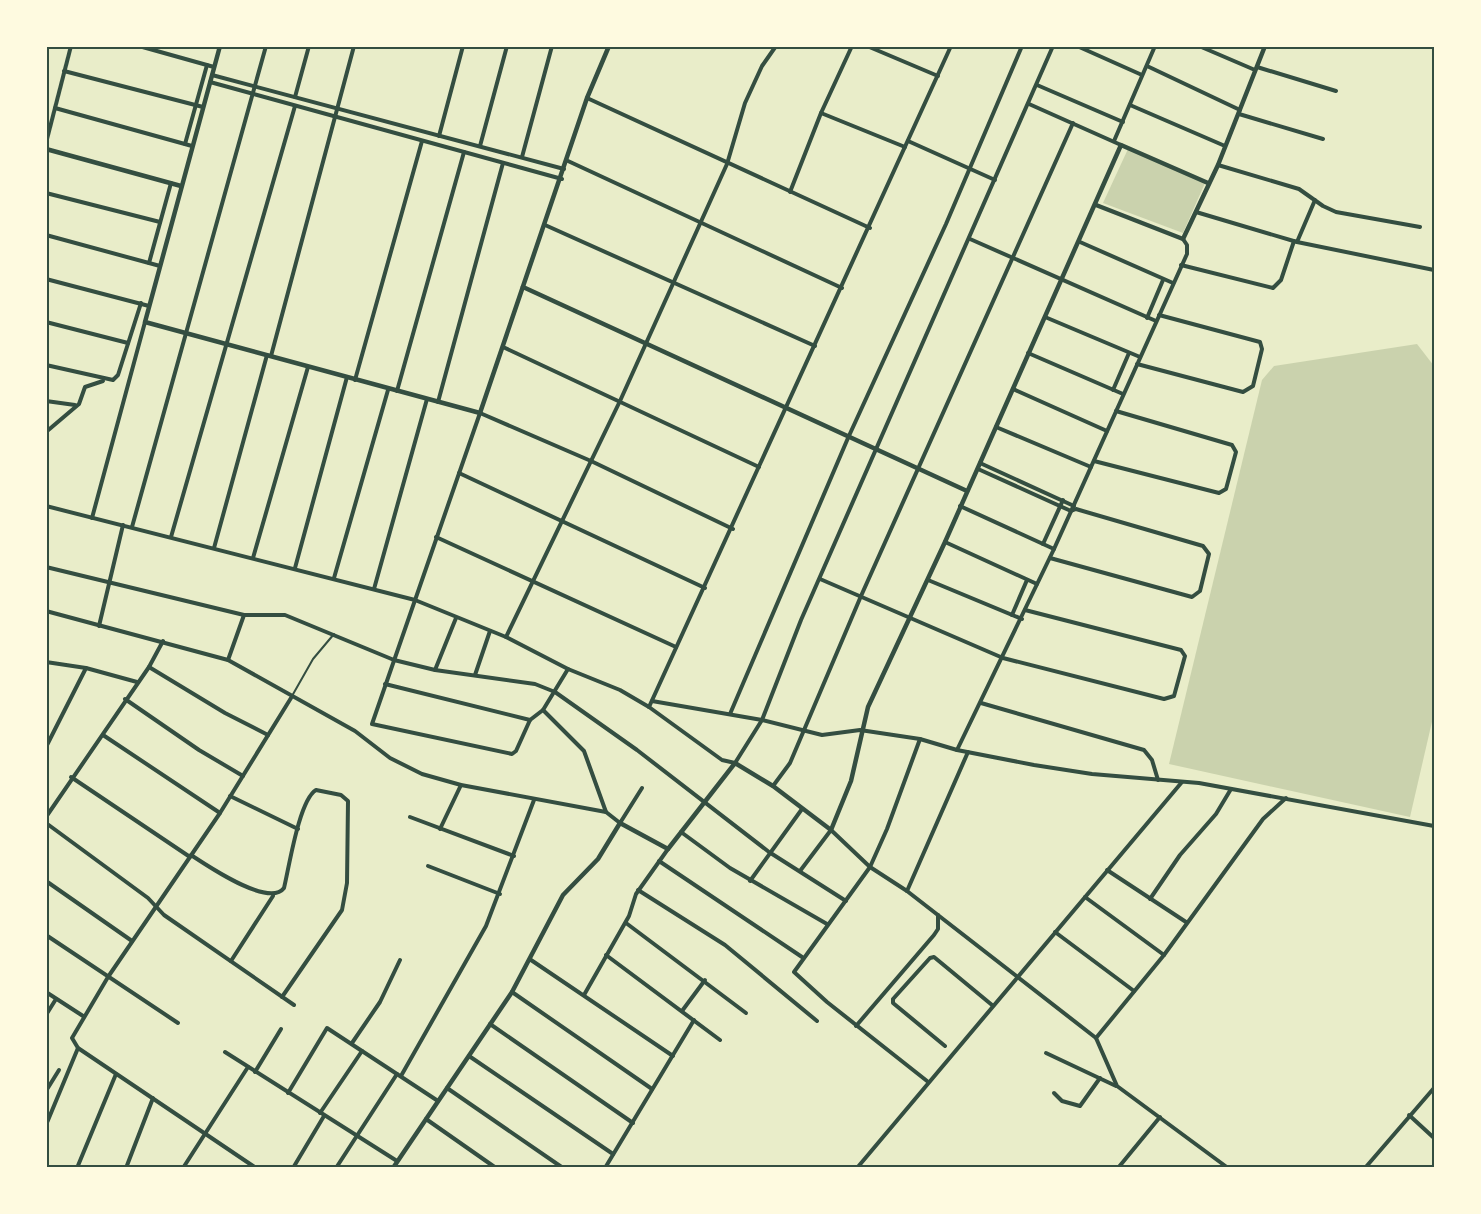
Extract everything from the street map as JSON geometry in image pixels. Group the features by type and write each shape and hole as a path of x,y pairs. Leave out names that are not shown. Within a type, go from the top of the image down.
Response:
{"street":[{"path":"47,139 71,46"},
{"path":"139,46 214,67"},
{"path":"92,518 220,46"},
{"path":"132,527 266,46"},
{"path":"295,97 309,46"},
{"path":"214,548 354,46"},
{"path":"439,136 463,46"},
{"path":"480,146 507,46"},
{"path":"522,157 552,46"},
{"path":"568,669 543,710 530,720 516,752 510,754 372,724 562,179 587,98 609,46"},
{"path":"506,637 620,401 727,164 745,103 762,66 777,46"},
{"path":"790,192 821,113 852,46"},
{"path":"867,46 938,76"},
{"path":"649,707 733,529 759,467 787,410 951,46"},
{"path":"730,714 848,438 1022,46"},
{"path":"584,994 626,922 638,890 735,763 762,720 820,579 1053,46"},
{"path":"1077,46 1142,75"},
{"path":"1114,141 1155,46"},
{"path":"1199,46 1256,69 1336,90"},
{"path":"1183,239 1218,165 1265,46"},
{"path":"185,144 207,65"},
{"path":"1147,66 1239,112 1323,139"},
{"path":"64,71 203,107"},
{"path":"212,75 565,169"},
{"path":"210,82 562,179"},
{"path":"1037,85 1123,122"},
{"path":"587,98 870,228"},
{"path":"1029,104 1208,183"},
{"path":"1130,105 1225,146"},
{"path":"171,537 295,106"},
{"path":"55,108 192,146"},
{"path":"821,113 905,147"},
{"path":"773,786 790,763 861,596 1073,123"},
{"path":"355,380 422,141"},
{"path":"908,141 995,180"},
{"path":"800,871 831,830 851,781 860,730 868,707 978,469 1121,145"},
{"path":"46,149 181,186"},
{"path":"396,392 464,152"},
{"path":"567,161 842,288"},
{"path":"438,402 503,163"},
{"path":"1218,165 1299,189 1336,212 1420,227"},
{"path":"149,263 171,183"},
{"path":"46,193 160,222"},
{"path":"1181,266 1269,289 1281,280 1315,200"},
{"path":"957,750 1074,508 1188,249 1183,239 1096,205"},
{"path":"1196,212 1296,241 1434,270"},
{"path":"545,225 815,346"},
{"path":"46,235 160,266"},
{"path":"970,239 1156,321"},
{"path":"1080,242 1173,283"},
{"path":"46,279 149,306"},
{"path":"1147,318 1163,279"},
{"path":"523,286 918,471 967,491"},
{"path":"46,432 81,401 85,387 118,375 141,303"},
{"path":"1137,364 1243,392 1253,386 1262,349 1260,342 1159,315"},
{"path":"1045,317 1140,357"},
{"path":"46,322 128,344"},
{"path":"145,322 388,390 480,413 591,461 733,529"},
{"path":"503,347 759,467"},
{"path":"1029,353 1124,394"},
{"path":"1113,390 1130,353"},
{"path":"46,365 106,381"},
{"path":"254,558 308,367"},
{"path":"295,568 347,377"},
{"path":"1013,389 1107,431"},
{"path":"334,578 388,390"},
{"path":"374,589 427,399"},
{"path":"46,401 76,405"},
{"path":"1094,461 1219,493 1226,489 1236,452 1232,445 1116,411"},
{"path":"996,427 1091,467"},
{"path":"980,463 1063,500 1074,508"},
{"path":"978,469 1060,506 1074,508 1206,548 1209,554 1200,591 1192,597 1050,558"},
{"path":"459,473 705,588"},
{"path":"1043,544 1063,500"},
{"path":"46,506 415,600 506,637 568,669 620,690 649,707 722,760 735,763 773,786 831,830 870,867 908,891 1096,1038 1117,1086"},
{"path":"960,506 1054,549"},
{"path":"99,626 123,525"},
{"path":"436,537 676,647"},
{"path":"945,542 1037,584"},
{"path":"46,567 244,615 285,615 394,660 435,670 524,681 555,692 769,852 846,901"},
{"path":"820,579 1003,658 1164,699 1174,696 1185,656 1181,650 1025,610"},
{"path":"928,580 1022,619"},
{"path":"1012,615 1027,580"},
{"path":"46,611 228,660 291,698 355,731 408,767 461,785 606,812 620,823 668,849"},
{"path":"228,660 244,615"},
{"path":"435,670 456,617"},
{"path":"475,675 490,631"},
{"path":"46,817 71,777 103,735 137,681 149,667 163,641"},
{"path":"46,662 86,668 137,681"},
{"path":"149,667 210,705 268,735"},
{"path":"46,747 86,668"},
{"path":"385,684 530,720"},
{"path":"256,1167 72,1042 74,1031 82,1016 220,813 291,698"},
{"path":"125,699 243,776"},
{"path":"652,701 762,720 822,735 860,730 920,739 957,750 1080,773 1182,781 1434,826"},
{"path":"981,703 1144,750 1152,760 1158,780"},
{"path":"543,710 584,751 606,812"},
{"path":"103,735 220,813"},
{"path":"920,739 887,829 870,867 795,969 796,976 927,1081"},
{"path":"908,891 968,752"},
{"path":"71,777 191,856 227,877 273,896"},
{"path":"857,1167 927,1081 1182,781"},
{"path":"440,829 461,785"},
{"path":"393,1167 512,992 563,896 598,859 642,788"},
{"path":"1150,899 1180,855 1216,814 1231,789"},
{"path":"231,961 273,896 284,888 298,829 309,798 316,790 345,797 349,804 347,883 342,910 282,997"},
{"path":"230,796 298,829"},
{"path":"1096,1038 1164,955 1263,819 1286,798"},
{"path":"336,1167 399,1075 464,968 500,894 534,800"},
{"path":"750,880 802,809"},
{"path":"410,818 514,856"},
{"path":"46,823 156,906 164,915 294,1005"},
{"path":"681,831 750,880 827,924"},
{"path":"659,861 802,957"},
{"path":"428,866 461,881 500,894"},
{"path":"1107,870 1186,922"},
{"path":"46,881 132,941"},
{"path":"638,890 725,945 817,1021"},
{"path":"1085,897 1164,955"},
{"path":"856,1026 934,935 938,929 938,915"},
{"path":"626,922 746,1013"},
{"path":"1055,932 1134,991"},
{"path":"46,935 178,1023"},
{"path":"606,955 720,1040"},
{"path":"945,1046 893,1004 893,999 930,958 934,957 992,1005"},
{"path":"352,1043 380,1002 400,960"},
{"path":"531,960 672,1056"},
{"path":"682,1011 705,980"},
{"path":"46,992 82,1016"},
{"path":"512,992 653,1089"},
{"path":"46,1015 56,999"},
{"path":"605,1167 694,1020"},
{"path":"490,1024 633,1123"},
{"path":"288,1092 327,1028 438,1101"},
{"path":"255,1072 281,1029"},
{"path":"46,1125 78,1048"},
{"path":"294,1167 322,1115 362,1051"},
{"path":"225,1052 397,1161"},
{"path":"1046,1053 1117,1086 1228,1167"},
{"path":"469,1056 613,1154"},
{"path":"183,1167 248,1067"},
{"path":"46,1091 59,1070"},
{"path":"77,1167 116,1074"},
{"path":"1054,1093 1062,1101 1077,1107 1100,1078"},
{"path":"447,1088 559,1166"},
{"path":"1365,1167 1434,1088"},
{"path":"126,1167 153,1098"},
{"path":"1410,1115 1434,1138"},
{"path":"1118,1167 1160,1118"},
{"path":"426,1119 496,1167"}],"lane":[{"path":"291,698 313,659 334,634"}],"green space":[{"path":"1128,149 1205,183 1183,233 1103,203"},
{"path":"1417,344 1434,366 1434,713 1410,817 1169,764 1262,380 1274,366"}]}
